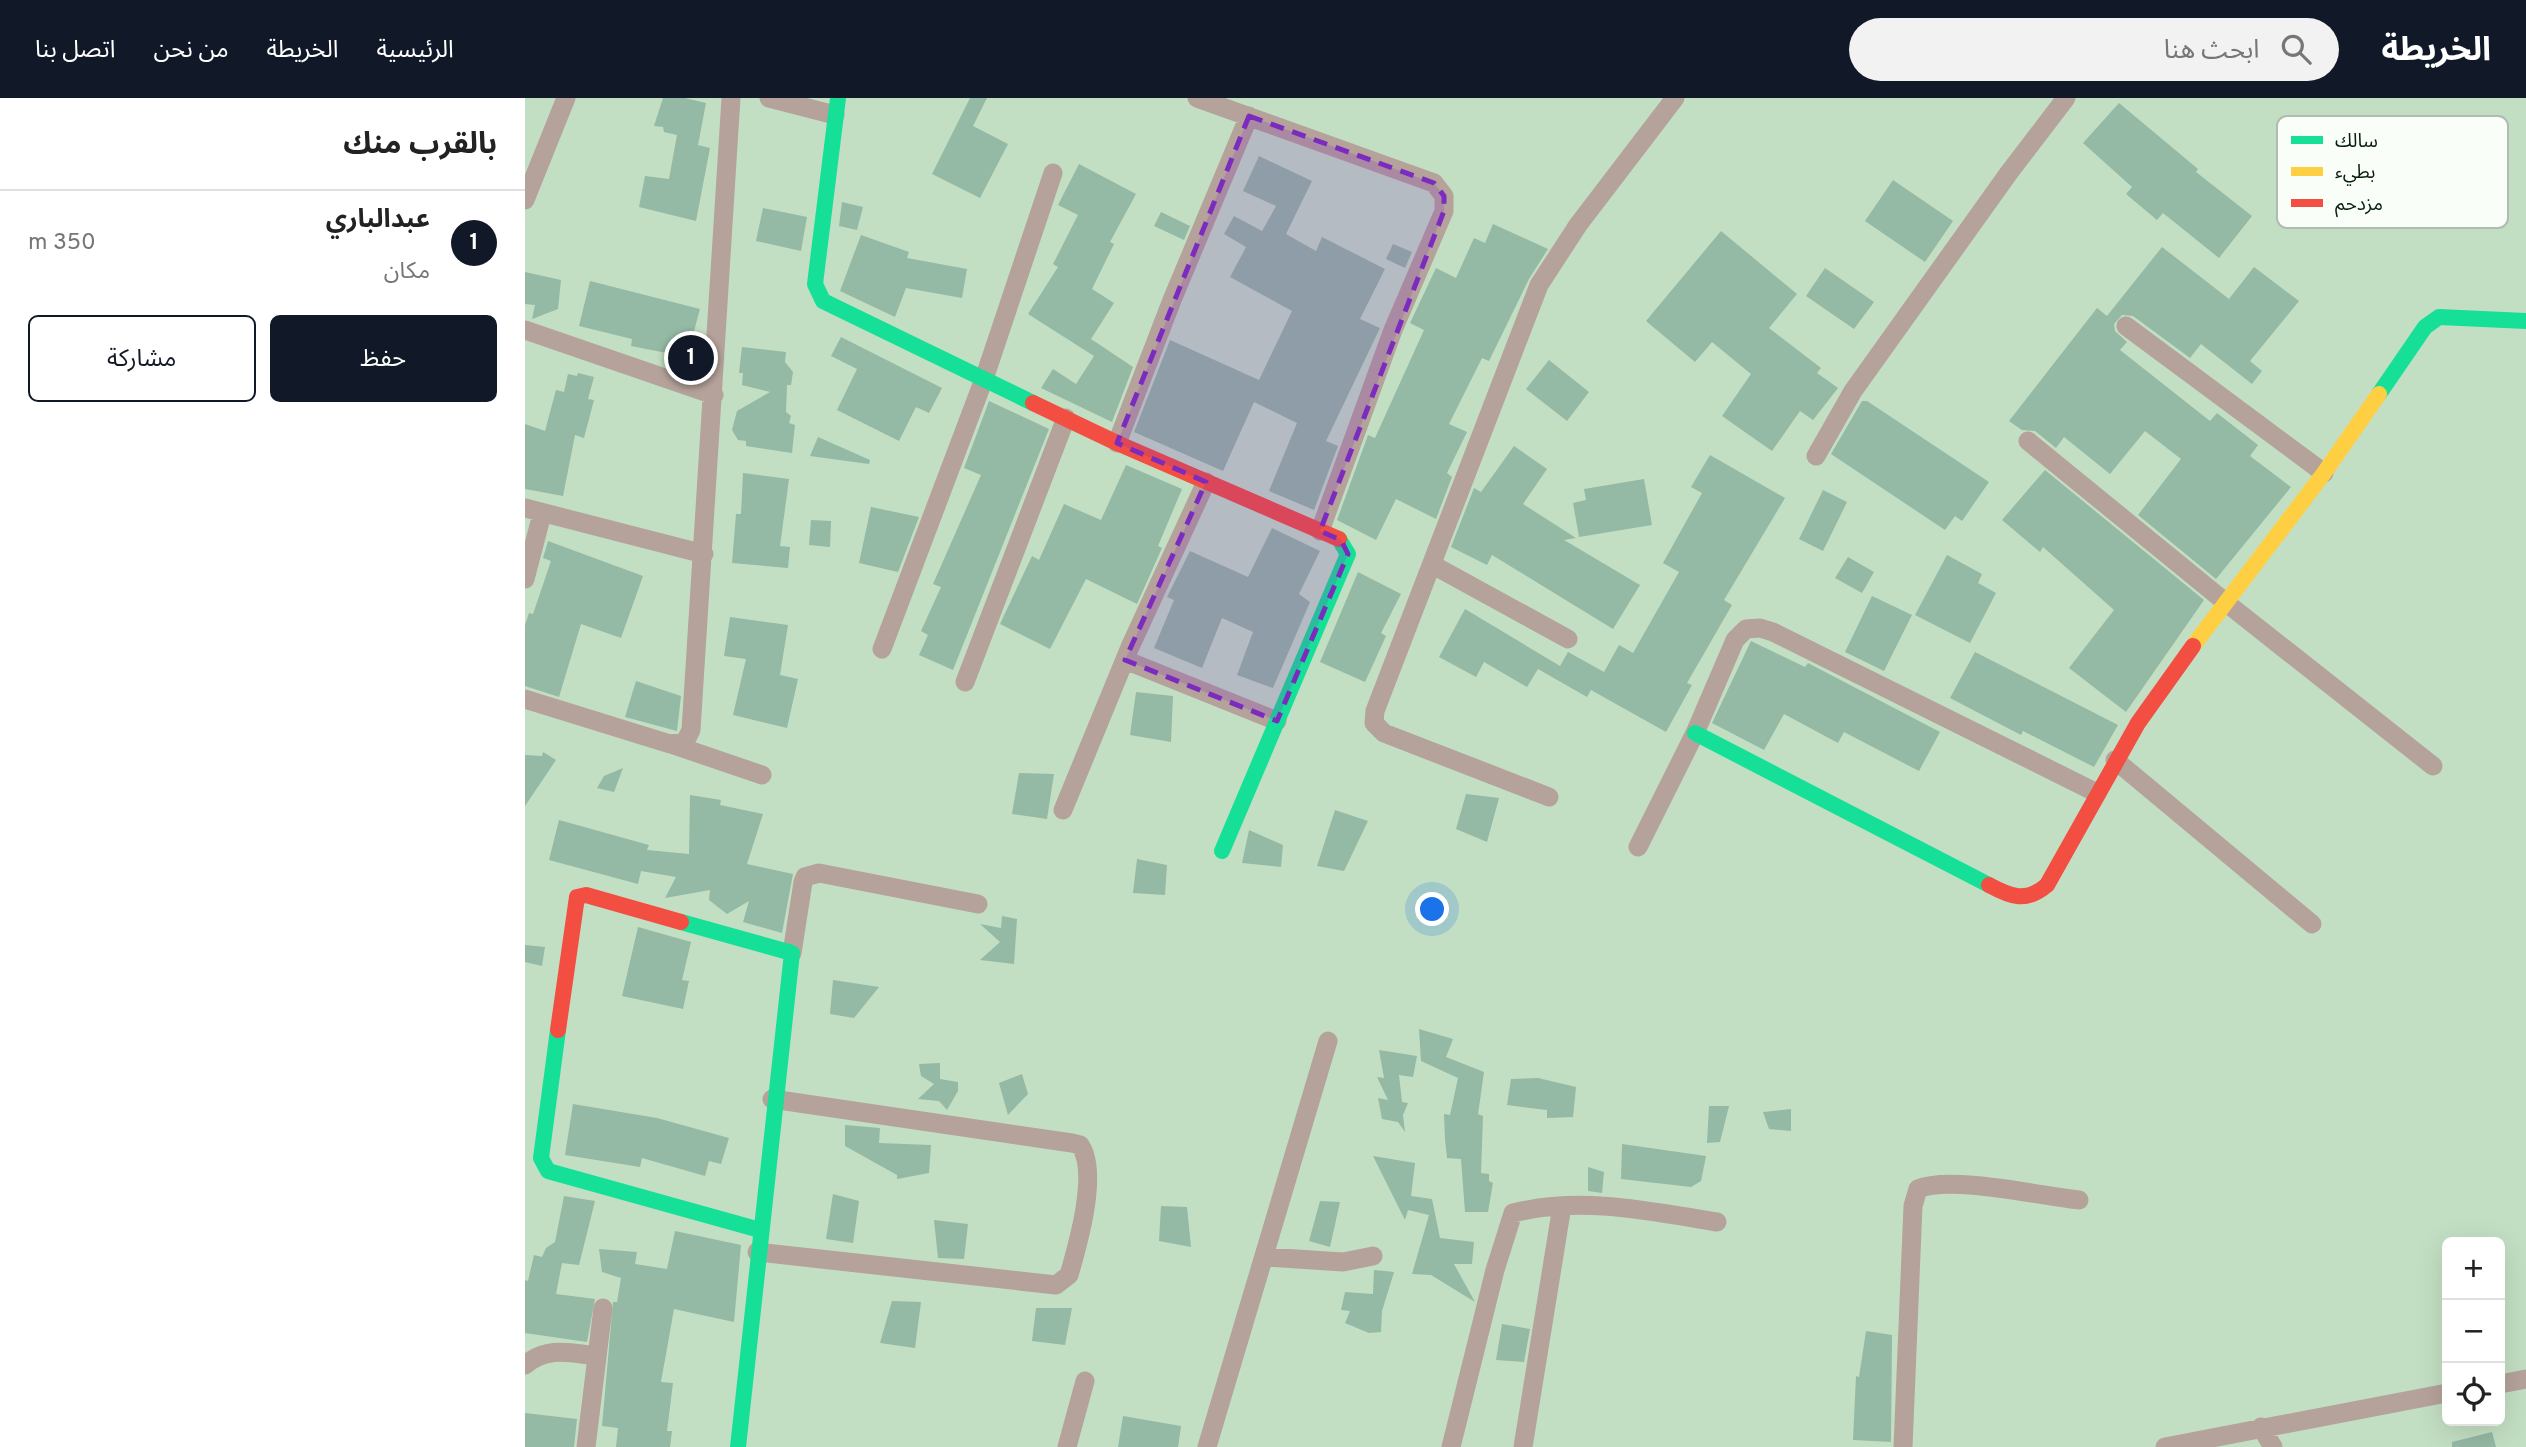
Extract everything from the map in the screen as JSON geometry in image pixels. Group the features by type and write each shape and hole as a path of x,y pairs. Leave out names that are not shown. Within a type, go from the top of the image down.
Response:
{"street":[{"path":"525,200 566,98"},
{"path":"670,744 685,742 691,730 731,98"},
{"path":"769,98 837,106 815,284 817,294 823,301 1117,443 1341,540 1348,554 1221,850"},
{"path":"1196,98 1434,183 1444,196 1444,211 1394,330 1320,531"},
{"path":"1549,797 1377,729 1374,723 1378,703 1539,285 1578,225 1675,98"},
{"path":"1816,456 1853,391 2008,174 2066,98"},
{"path":"1117,443 1172,300 1249,116"},
{"path":"881,649 984,379 1053,173"},
{"path":"1695,733 2008,896 2021,899 2035,897 2047,885 2115,760 2224,601 2323,473 2431,322 2449,316 2526,321"},
{"path":"2126,326 2323,473"},
{"path":"525,330 714,395"},
{"path":"965,682 1066,418"},
{"path":"2028,441 2224,601 2433,766"},
{"path":"1063,810 1125,660 1206,482"},
{"path":"525,579 533,511 704,554"},
{"path":"1433,565 1568,639"},
{"path":"1638,846 1695,733 1735,640 1746,629 1760,628 2097,793"},
{"path":"1125,660 1277,721"},
{"path":"525,699 762,775"},
{"path":"2115,760 2312,924"},
{"path":"738,1447 772,1099 803,882 811,874 819,873 978,904"},
{"path":"760,1230 548,1171 541,1158 574,903 577,897 586,895 792,953"},
{"path":"1207,1447 1328,1041"},
{"path":"757,1252 1055,1285 1069,1275 1086,1195 1088,1158 1080,1145 772,1099"},
{"path":"1903,1447 1913,1206 1918,1189 1930,1184 1952,1184 2079,1200"},
{"path":"1451,1447 1495,1270 1513,1213 1538,1207 1595,1203 1717,1222"},
{"path":"1523,1447 1562,1206"},
{"path":"1265,1257 1343,1262 1373,1256"},
{"path":"586,1447 603,1308"},
{"path":"525,1365 540,1354 555,1351 597,1356"},
{"path":"2505,1383 2526,1379"},
{"path":"1067,1447 1085,1381"},
{"path":"2165,1447 2442,1394"},
{"path":"2261,1427 2273,1447"}],"highlighted area":[{"path":"1249,116 1434,183 1444,196 1444,211 1320,531 1341,540 1348,554 1277,721 1125,660 1206,482 1117,443"}],"building":[{"path":"663,98 685,98 706,103 698,145 710,148 696,221 639,207 645,176 669,179 677,135 664,132 663,127 654,126"},
{"path":"970,98 987,98 973,126 1008,144 980,198 932,174"},
{"path":"2119,103 2198,169 2196,172 2252,216 2219,258 2163,213 2157,220 2126,194 2132,187 2083,143"},
{"path":"1259,156 1312,181 1286,234 1316,251 1322,237 1385,269 1360,319 1380,328 1326,441 1338,446 1314,510 1269,491 1297,423 1254,402 1223,471 1134,432 1170,340 1259,380 1292,311 1230,277 1246,247 1224,234 1234,216 1262,231 1276,206 1243,191"},
{"path":"1079,164 1136,194 1110,242 1114,244 1092,289 1114,303 1091,339 1133,367 1112,422 1041,388 1053,369 1076,384 1094,356 1028,314 1058,267 1053,264 1078,215 1058,205"},
{"path":"1893,180 1953,221 1925,262 1865,221"},
{"path":"842,202 863,207 857,230 839,226"},
{"path":"763,208 807,217 801,251 756,241"},
{"path":"1161,212 1190,226 1184,240 1154,226"},
{"path":"1493,224 1548,249 1529,279 1489,361 1482,358 1449,424 1467,432 1447,473 1452,477 1436,519 1396,499 1376,540 1337,520 1368,435 1375,438 1424,330 1410,323 1436,268 1456,278 1474,238 1485,243"},
{"path":"1721,231 1797,294 1769,328 1821,368 1817,373 1838,388 1813,420 1800,411 1772,451 1722,416 1751,374 1712,342 1695,362 1646,321"},
{"path":"861,235 909,252 907,258 967,269 962,298 906,288 895,317 840,291"},
{"path":"1393,244 1412,252 1405,268 1386,259"},
{"path":"2162,247 2229,299 2254,267 2299,301 2250,361 2262,371 2252,384 2201,344 2190,358 2133,316 2122,315 2114,324 2115,331 2127,342 2120,350 2210,421 2217,413 2258,445 2250,456 2291,487 2216,579 2138,515 2181,459 2145,431 2110,474 2064,437 2056,448 2035,431 2022,430 2009,421 2097,308 2107,316"},
{"path":"1825,268 1874,302 1854,329 1806,296"},
{"path":"525,272 561,280 558,309 532,319 535,305 525,304"},
{"path":"590,281 700,309 687,357 631,346 632,339 579,326"},
{"path":"841,337 942,388 929,413 916,407 899,441 837,410 857,369 831,356"},
{"path":"742,347 786,352 785,362 793,372 791,385 787,385 786,412 791,416 789,423 795,425 792,453 746,446 746,441 738,440 732,430 737,411 770,392 742,385 743,373 739,373"},
{"path":"1549,360 1589,392 1567,421 1526,389"},
{"path":"578,373 594,377 588,399 594,400 584,438 575,435 563,496 525,489 525,424 545,431 556,390 564,392 568,374 577,376"},
{"path":"989,401 1049,429 953,670 919,655 928,635 921,631 941,587 933,584 981,475 964,468"},
{"path":"1862,401 1867,401 1989,482 1962,521 1955,516 1945,530 1831,454"},
{"path":"818,437 870,460 869,464 810,456"},
{"path":"1514,446 1547,469 1523,504 1576,538 1564,540 1640,585 1613,629 1492,555 1487,565 1451,547 1474,488 1481,492"},
{"path":"1710,455 1785,498 1724,600 1732,605 1687,683 1692,685 1666,732 1591,690 1587,697 1538,669 1527,687 1484,662 1476,677 1439,657 1465,609 1560,666 1568,652 1604,672 1619,645 1633,653 1679,572 1663,563 1702,493 1691,487"},
{"path":"1126,465 1182,489 1158,546 1162,548 1137,604 1086,579 1050,649 1000,624 1032,556 1039,560 1064,504 1101,520"},
{"path":"2045,470 2204,600 2126,712 2069,668 2114,610 2043,547 2040,552 2002,520"},
{"path":"743,473 789,479 780,546 790,547 788,568 732,563 736,514 741,514"},
{"path":"1644,479 1652,525 1579,537 1573,503 1586,500 1584,489"},
{"path":"1823,490 1847,502 1823,551 1799,539"},
{"path":"871,507 919,517 898,572 859,563"},
{"path":"811,520 831,521 830,547 809,545"},
{"path":"1272,528 1320,551 1299,594 1310,602 1273,688 1237,675 1253,632 1222,618 1202,668 1154,648 1174,600 1167,597 1190,551 1248,577"},
{"path":"548,541 643,576 621,638 581,624 559,697 525,686 525,625 529,613 533,614 551,561 543,558"},
{"path":"1947,555 1982,574 1978,583 1996,593 1970,643 1915,615"},
{"path":"1848,557 1874,572 1862,593 1835,578"},
{"path":"1358,572 1401,594 1381,633 1386,636 1365,682 1320,662"},
{"path":"1872,596 1912,615 1884,671 1845,652"},
{"path":"730,617 788,625 780,675 798,679 787,728 733,715 746,659 724,656"},
{"path":"1751,641 1805,667 1808,663 1940,732 1919,771 1844,732 1838,743 1784,714 1764,750 1712,723"},
{"path":"1975,652 2118,725 2094,767 2023,731 2021,735 1950,698"},
{"path":"636,681 681,696 677,731 625,717"},
{"path":"1136,692 1173,696 1171,742 1130,735"},
{"path":"543,752 556,760 525,806 525,755 542,756"},
{"path":"623,768 614,792 597,788 604,776"},
{"path":"1019,773 1054,774 1047,819 1012,814"},
{"path":"1466,794 1499,798 1487,842 1456,829"},
{"path":"690,795 721,800 720,805 763,814 747,864 793,874 782,933 743,922 749,901 727,914 709,900 710,890 665,898 676,877 641,871 638,884 549,860 559,820 649,845 647,850 689,854"},
{"path":"1335,810 1368,821 1344,871 1317,866"},
{"path":"1249,830 1283,845 1281,867 1242,863"},
{"path":"1137,859 1167,865 1165,895 1133,893"},
{"path":"1002,916 1017,919 1014,964 980,960 1000,942 980,924 1001,928"},
{"path":"638,927 691,942 682,980 689,981 683,1009 622,996"},
{"path":"525,945 545,947 542,966 525,962"},
{"path":"833,980 879,987 854,1018 830,1014"},
{"path":"1419,1029 1453,1039 1446,1057 1484,1072 1478,1114 1483,1116 1481,1173 1489,1174 1489,1181 1493,1183 1488,1212 1465,1212 1461,1159 1447,1158 1445,1139 1444,1114 1450,1115 1458,1078 1421,1061"},
{"path":"1379,1050 1417,1056 1413,1077 1399,1075 1402,1102 1408,1103 1403,1115 1405,1132 1398,1122 1382,1119 1378,1098 1388,1100 1377,1077 1384,1078"},
{"path":"940,1063 940,1079 958,1082 958,1091 947,1110 939,1101 918,1099 934,1084 921,1076 919,1064"},
{"path":"1022,1074 1028,1094 1008,1115 999,1083"},
{"path":"1538,1078 1576,1087 1573,1117 1547,1118 1547,1110 1507,1105 1511,1079"},
{"path":"573,1104 657,1118 729,1138 721,1164 709,1161 705,1176 642,1158 640,1167 565,1155"},
{"path":"1709,1106 1729,1106 1720,1142 1707,1143"},
{"path":"1791,1109 1791,1131 1769,1129 1763,1112"},
{"path":"845,1125 880,1128 879,1143 931,1145 929,1173 897,1179 897,1175 845,1146"},
{"path":"1622,1144 1706,1156 1701,1181 1691,1187 1621,1179"},
{"path":"1373,1156 1415,1163 1411,1196 1432,1199 1440,1238 1474,1242 1472,1264 1454,1264 1475,1302 1431,1275 1412,1274 1429,1215 1408,1210 1405,1220"},
{"path":"1588,1167 1604,1172 1602,1193 1588,1191"},
{"path":"833,1194 859,1201 853,1243 826,1239"},
{"path":"564,1196 595,1201 579,1265 562,1263 556,1294 595,1299 587,1342 525,1333 525,1280 528,1281 534,1255 542,1257 546,1248 555,1242"},
{"path":"1320,1201 1340,1202 1330,1247 1309,1241"},
{"path":"1161,1206 1187,1207 1191,1247 1159,1241"},
{"path":"934,1220 968,1224 964,1259 938,1258"},
{"path":"675,1231 741,1245 734,1322 674,1309 661,1382 673,1383 667,1431 672,1431 670,1447 616,1447 618,1428 602,1426 613,1302 617,1302 621,1278 602,1272 599,1249 637,1252 635,1264 667,1269"},
{"path":"1374,1270 1394,1272 1382,1311 1381,1332 1369,1333 1345,1323 1350,1311 1341,1310 1345,1292 1373,1294"},
{"path":"892,1301 921,1302 915,1348 880,1343"},
{"path":"1036,1308 1072,1308 1065,1345 1032,1341"},
{"path":"1502,1324 1530,1329 1524,1362 1496,1360"},
{"path":"1866,1331 1892,1335 1891,1442 1853,1440 1856,1376 1859,1377"},
{"path":"525,1413 577,1419 574,1447 525,1447"},
{"path":"1123,1416 1181,1426 1178,1447 1118,1447"},
{"path":"2492,1432 2496,1447 2452,1447 2452,1442"}],"traffic: fast":[{"path":"838,98 815,284 823,301 1033,403"},
{"path":"2379,394 2425,327 2439,317 2526,321"},
{"path":"1222,851 1348,554 1339,539"},
{"path":"1695,733 1989,885"},
{"path":"681,922 792,953 738,1447"},
{"path":"558,1030 541,1158 548,1171 760,1230"}],"traffic: slow":[{"path":"2193,646 2324,473 2379,394"}],"traffic: jam":[{"path":"1033,403 1117,443 1339,539"},
{"path":"1989,885 2004,893 2018,896 2032,894 2047,885 2138,723 2193,646"},
{"path":"558,1030 577,897 586,895 681,922"}],"place":[{"name":"عبدالباري","path":"691,358"}]}
